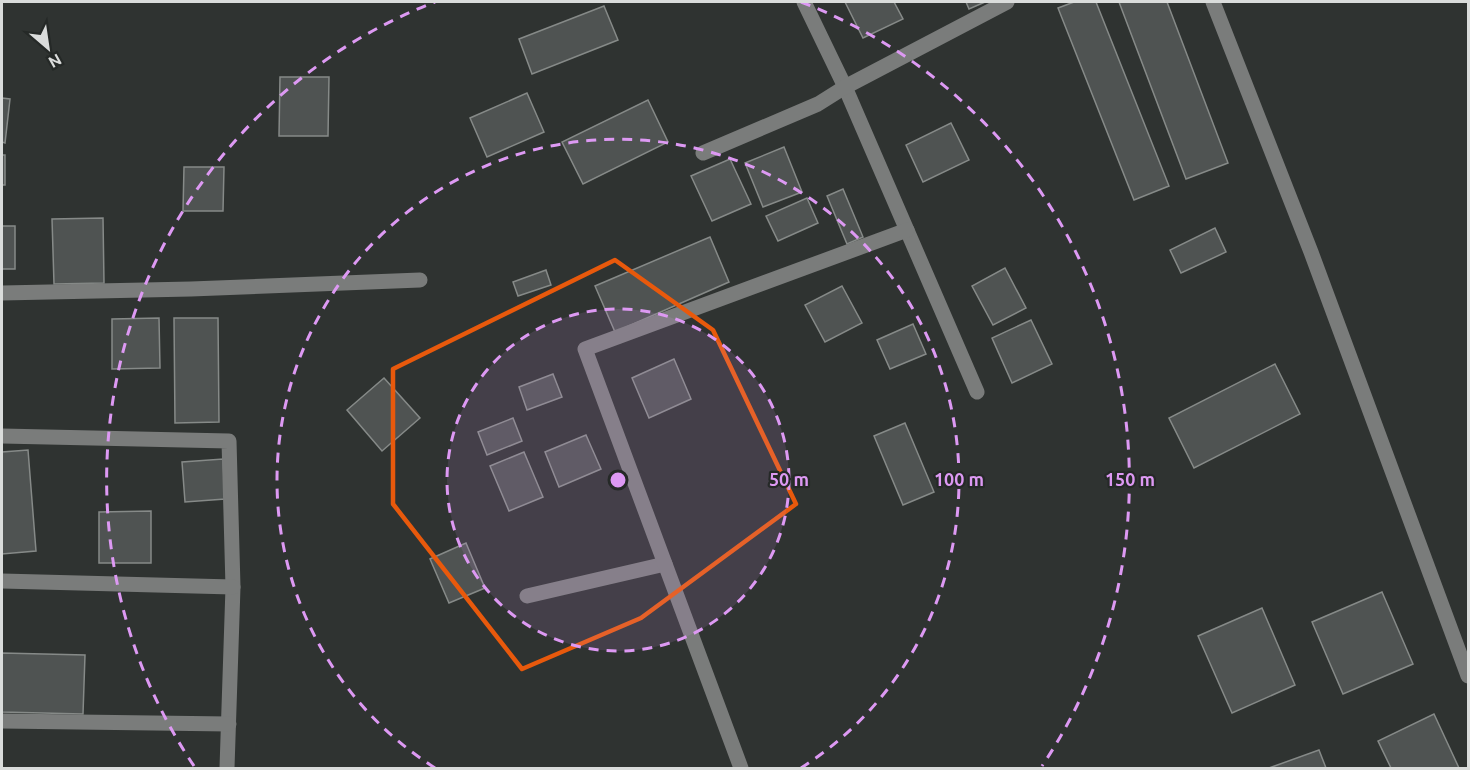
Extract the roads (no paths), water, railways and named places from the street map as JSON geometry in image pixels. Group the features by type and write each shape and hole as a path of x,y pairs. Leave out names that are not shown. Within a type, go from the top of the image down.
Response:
{"street":[{"path":"804,2 845,87 977,392"},
{"path":"703,153 818,104 845,87 1007,2"},
{"path":"1213,2 1311,252 1468,676"},
{"path":"741,768 585,349 907,230"},
{"path":"2,293 190,289 420,280"},
{"path":"2,436 229,441 233,587 227,768"},
{"path":"527,596 665,564"},
{"path":"2,581 233,587"},
{"path":"2,722 229,724"}]}
